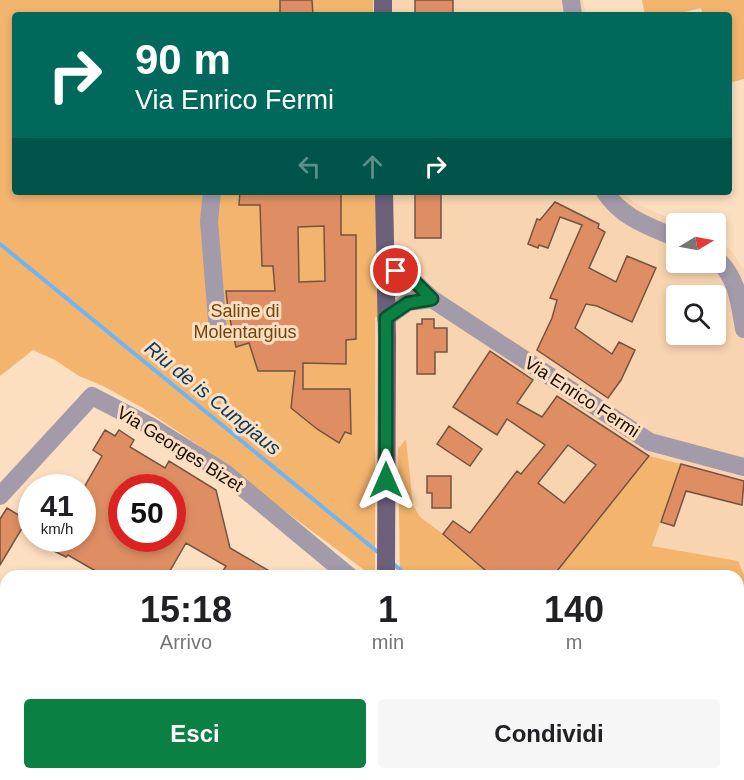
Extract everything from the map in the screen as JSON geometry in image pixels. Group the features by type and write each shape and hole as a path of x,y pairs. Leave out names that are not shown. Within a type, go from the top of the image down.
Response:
{"main road":[{"path":"384,195 386,288 384,570"}],"street":[{"path":"212,195 209,221 218,332"},
{"path":"607,195 613,204 629,217 666,234"},
{"name":"Via Enrico Fermi","path":"385,264 413,280 429,296 650,442 743,463"},
{"path":"726,268 730,272 738,294 744,329"},
{"path":"386,288 407,287 429,296"},
{"path":"386,318 408,303 429,296"},
{"name":"Via Georges Bizet","path":"0,496 92,396 150,426 225,473 342,570"}],"shaded area":[{"path":"246,0 583,0 585,12 247,12"},
{"path":"204,195 626,195 635,203 666,217 666,273 726,273 726,247 732,251 744,271 744,570 742,570 737,561 652,546 681,465 650,457 558,570 485,570 420,517 413,505 406,440 398,449 398,478 376,475 335,448"}],"green space":[{"name":"Saline di Molentargius","path":"0,0 373,0 373,12 12,12 12,195 378,195 379,316 375,317 375,570 364,570 266,497 235,470 143,408 79,376 55,360 33,350 0,376"},
{"path":"642,0 744,0 744,79 732,82 732,12 702,12 701,8 684,12 644,12"},
{"path":"406,439 413,505 420,517 485,570 400,570 398,449"},
{"path":"649,456 681,464 652,546 738,561 742,570 558,570"}],"building":[{"path":"280,0 312,0 313,12 280,12"},
{"path":"415,0 453,0 453,12 415,12"},
{"path":"240,195 341,195 341,235 356,235 356,339 346,340 346,364 303,363 303,389 350,389 351,434 345,432 339,443 291,408 295,371 258,371 249,343 236,347 226,291 275,291 273,266 262,266 260,205 239,205","holes":["324,226 325,281 299,282 298,227"]},
{"path":"415,195 441,195 441,238 415,238"},
{"path":"555,202 599,224 598,228 605,232 589,268 616,282 627,256 656,268 632,322 597,306 586,304 575,328 612,354 619,342 635,350 621,380 608,398 537,350 552,318 557,300 550,298 582,225 560,217 548,248 539,245 538,248 528,244 537,219 540,220"},
{"path":"422,319 434,319 434,328 447,328 447,352 435,352 435,374 417,374 417,324 422,324"},
{"path":"490,351 533,380 517,403 542,417 557,396 649,456 558,570 485,570 443,534 453,521 470,533 517,471 521,474 545,445 507,419 497,435 453,407","holes":["568,445 596,465 564,503 538,483"]},
{"path":"449,426 482,449 470,466 437,444"},
{"path":"105,430 115,436 119,430 134,440 130,447 165,468 169,461 216,490 230,548 268,570 224,570 226,566 186,543 186,474 108,474 108,552 181,552 170,570 94,570 68,555 66,557 56,552 96,552 96,474 92,474 102,456 93,450"},
{"path":"681,464 744,481 742,505 686,491 674,526 661,522"},
{"path":"427,476 451,476 451,508 432,508 432,493 427,493"},
{"path":"7,508 18,515 18,535 0,565 0,519"}],"waterway":[{"name":"Riu de is Cungiaus","path":"0,244 379,553"},
{"name":"Riu de is Cungiaus","path":"392,563 401,570"}],"route":[{"path":"386,480 386,318 408,303 432,299 413,280 396,271"}]}
